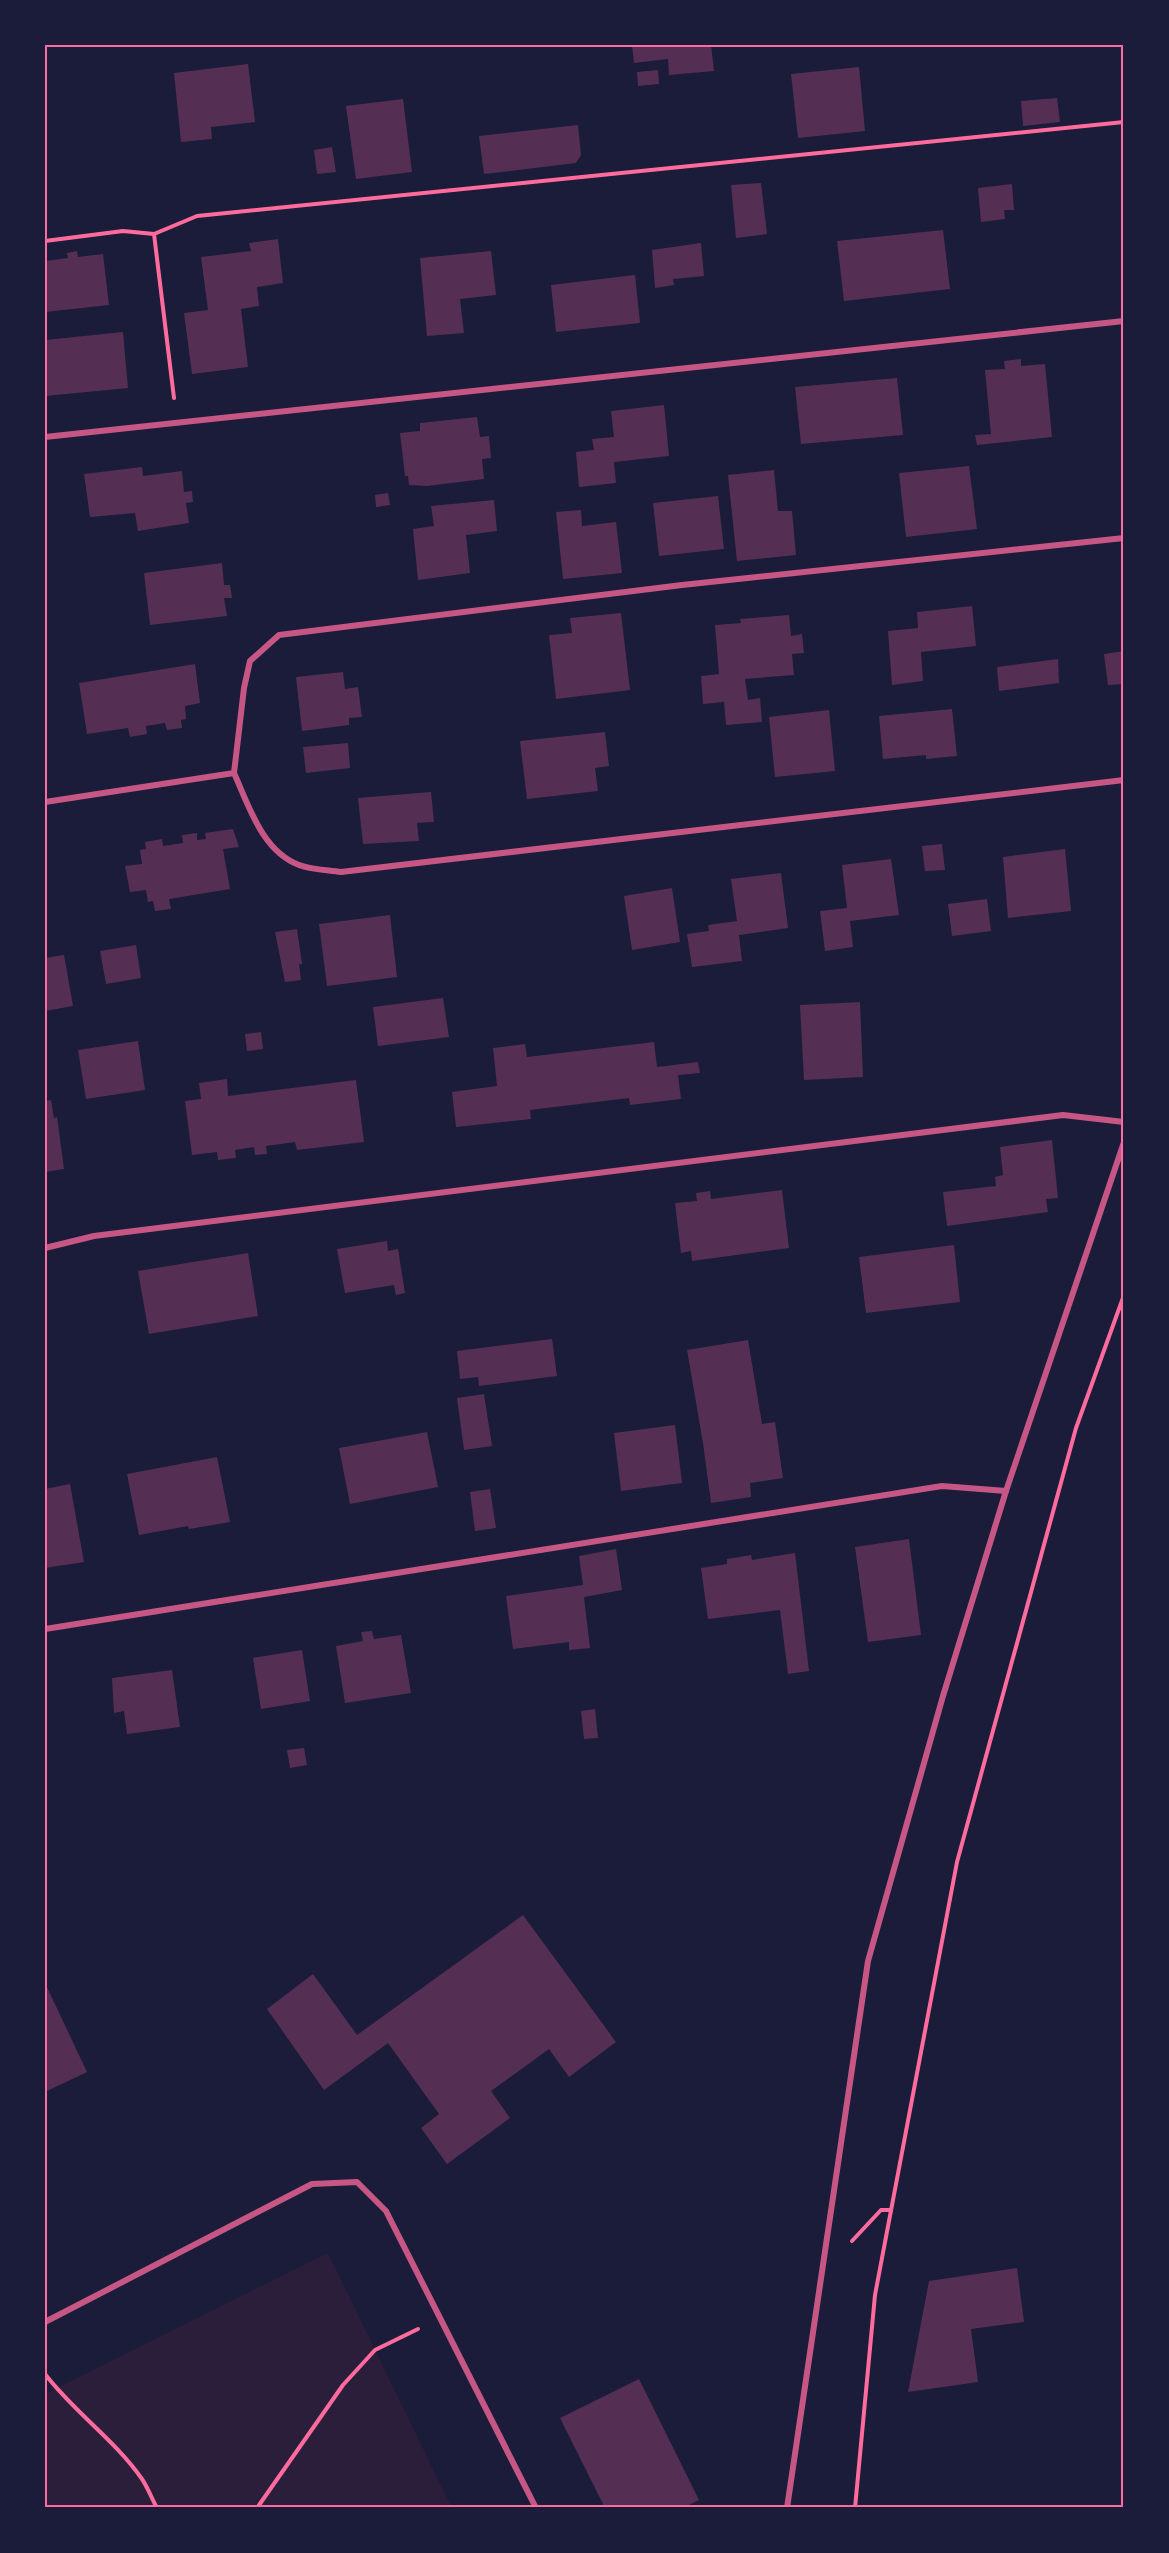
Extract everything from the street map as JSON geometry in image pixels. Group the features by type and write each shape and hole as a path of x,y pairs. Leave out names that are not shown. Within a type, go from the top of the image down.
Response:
{"street":[{"path":"45,437 1124,321"},
{"path":"1124,538 682,585 279,635 250,661 243,688 234,773 262,832 280,856 301,866 341,872 1124,780"},
{"path":"45,802 234,773"},
{"path":"45,1248 94,1236 1063,1114 1124,1122"},
{"path":"787,2508 868,1961 943,1696 1006,1491 1124,1143"},
{"path":"45,1629 942,1486 1006,1491"},
{"path":"45,2322 312,2184 357,2181 386,2211 536,2508"}],"path":[{"path":"45,241 123,231 154,234 197,216 1124,122"},
{"path":"154,234 177,423"},
{"path":"855,2508 875,2295 957,1862 1076,1428 1124,1295"},
{"path":"824,2247 841,2249 855,2238 880,2210 891,2210"},
{"path":"257,2508 343,2385 375,2350 440,2317"},
{"path":"45,2374 56,2389 113,2444 143,2480 157,2508"}],"shaded area":[{"path":"328,2253 452,2508 45,2508 45,2394"}],"building":[{"path":"632,45 711,45 714,71 669,75 668,59 634,63"},
{"path":"248,64 255,122 211,127 212,139 181,142 174,73"},
{"path":"859,67 865,131 798,138 791,74"},
{"path":"658,70 659,84 638,86 637,72"},
{"path":"1057,98 1060,122 1023,126 1021,101"},
{"path":"403,99 412,172 356,179 346,106"},
{"path":"578,125 581,155 576,163 484,174 479,136"},
{"path":"332,147 336,172 317,174 314,150"},
{"path":"761,183 767,234 736,238 731,185"},
{"path":"1012,184 1014,210 1004,210 1005,219 981,222 978,188"},
{"path":"943,230 950,289 844,301 837,241"},
{"path":"278,239 283,283 257,287 259,306 241,309 248,367 192,374 184,313 208,310 201,257 251,251 249,243"},
{"path":"701,243 704,276 673,279 674,285 655,288 652,250"},
{"path":"77,251 78,257 103,254 109,305 45,312 45,261 68,258 67,253"},
{"path":"491,251 496,295 460,299 464,333 427,336 420,258"},
{"path":"635,275 640,323 556,332 551,285"},
{"path":"123,332 128,388 45,396 45,340"},
{"path":"1021,359 1021,366 1045,364 1052,437 977,445 975,435 991,434 985,370 1005,369 1004,361"},
{"path":"897,378 903,435 801,444 795,387"},
{"path":"664,405 669,456 614,462 616,483 579,487 576,452 594,450 592,439 614,437 611,411"},
{"path":"477,417 480,437 489,436 491,458 482,459 484,479 427,486 409,485 408,476 405,476 400,433 420,431 420,423"},
{"path":"969,466 977,529 906,537 899,473"},
{"path":"142,467 143,476 182,471 184,492 192,491 193,502 186,503 189,523 138,531 135,513 90,517 84,474"},
{"path":"774,470 778,511 792,511 796,555 737,561 728,475"},
{"path":"388,493 390,505 376,507 375,495"},
{"path":"718,496 724,549 659,556 653,503"},
{"path":"494,500 497,531 466,535 470,573 418,580 413,529 434,526 431,506"},
{"path":"581,510 582,526 616,522 622,573 563,579 556,512"},
{"path":"222,563 224,585 230,585 232,598 224,598 227,616 150,625 144,573"},
{"path":"972,606 976,646 921,652 923,681 892,685 888,631 918,628 917,612"},
{"path":"621,613 630,690 556,699 549,635 572,633 570,618"},
{"path":"789,615 791,636 802,634 804,653 792,654 794,675 745,679 748,700 760,698 762,722 726,725 724,702 703,704 701,676 719,674 715,625 741,623 740,619"},
{"path":"1124,651 1124,684 1108,685 1104,654"},
{"path":"1058,659 1059,683 999,691 997,667"},
{"path":"195,664 200,703 185,706 186,719 181,720 182,728 167,730 165,723 146,726 147,734 130,737 128,728 87,734 79,683"},
{"path":"343,672 345,689 358,687 362,717 349,718 349,725 302,731 296,677"},
{"path":"952,709 957,756 926,759 926,755 883,759 879,716"},
{"path":"829,710 835,771 775,777 769,717"},
{"path":"605,732 609,766 595,768 598,791 527,799 520,741"},
{"path":"348,743 350,768 306,773 303,747"},
{"path":"431,792 434,822 417,823 419,841 363,844 358,798"},
{"path":"233,829 239,847 223,849 230,889 169,899 171,909 155,911 153,901 148,902 146,890 130,892 125,866 142,864 140,850 146,849 145,842 162,839 163,846 183,843 182,835 197,833 197,840 206,839 205,833"},
{"path":"942,844 945,870 925,871 922,846"},
{"path":"1065,849 1071,911 1008,918 1003,857"},
{"path":"891,859 899,915 850,921 853,947 825,951 820,911 847,908 842,865"},
{"path":"781,873 788,928 739,935 742,961 692,967 687,934 709,931 708,925 737,921 731,879"},
{"path":"672,888 680,942 632,950 624,896"},
{"path":"987,899 991,931 952,936 948,904"},
{"path":"390,915 397,977 327,986 319,924"},
{"path":"297,929 302,964 299,964 301,980 285,982 275,932"},
{"path":"136,945 141,978 106,984 100,951"},
{"path":"64,955 73,1006 45,1011 45,958"},
{"path":"443,998 449,1037 378,1046 373,1007"},
{"path":"860,1002 863,1077 804,1080 800,1005"},
{"path":"261,1032 263,1049 247,1051 245,1034"},
{"path":"138,1041 145,1090 86,1099 78,1050"},
{"path":"654,1042 657,1067 698,1062 700,1073 678,1075 681,1099 630,1105 629,1098 530,1110 531,1119 456,1127 452,1092 497,1086 493,1048 525,1044 527,1057"},
{"path":"227,1079 228,1096 356,1080 364,1142 297,1150 295,1142 266,1146 267,1154 255,1155 254,1147 235,1150 236,1158 218,1160 217,1152 192,1155 185,1101 201,1099 199,1083"},
{"path":"51,1100 54,1118 57,1117 64,1169 45,1172 45,1101"},
{"path":"1052,1140 1058,1198 1046,1199 1048,1212 947,1226 943,1192 996,1186 995,1177 1003,1175 1000,1147"},
{"path":"782,1190 789,1248 692,1261 691,1251 681,1253 675,1203 697,1201 696,1193 710,1191 711,1199"},
{"path":"387,1241 388,1251 398,1249 405,1293 396,1295 394,1285 345,1293 337,1249"},
{"path":"954,1245 960,1302 866,1313 859,1257"},
{"path":"248,1253 258,1316 149,1334 138,1271"},
{"path":"552,1339 557,1376 479,1386 478,1377 460,1379 457,1351"},
{"path":"748,1340 762,1424 775,1422 783,1478 750,1483 751,1497 711,1503 687,1350"},
{"path":"484,1394 492,1446 464,1450 457,1398"},
{"path":"675,1425 682,1483 621,1491 614,1433"},
{"path":"427,1432 438,1487 350,1504 339,1448"},
{"path":"217,1457 230,1522 189,1529 188,1526 139,1535 127,1474"},
{"path":"70,1484 84,1562 45,1568 45,1489"},
{"path":"490,1489 496,1528 475,1531 470,1492"},
{"path":"909,1539 921,1635 868,1642 855,1547"},
{"path":"616,1549 622,1590 584,1597 590,1648 569,1650 569,1642 513,1649 506,1596 583,1585 579,1556"},
{"path":"795,1553 809,1671 788,1674 780,1610 708,1619 701,1568 727,1564 727,1559 751,1555 752,1560"},
{"path":"372,1631 374,1639 401,1635 411,1693 345,1703 336,1646 363,1641 361,1632"},
{"path":"302,1650 310,1701 261,1709 253,1658"},
{"path":"172,1670 180,1727 127,1734 124,1711 114,1713 112,1678"},
{"path":"595,1709 598,1738 584,1739 581,1711"},
{"path":"304,1748 307,1765 290,1768 287,1750"},
{"path":"523,1915 616,2042 569,2077 549,2049 491,2091 510,2118 447,2164 421,2128 439,2114 388,2043 324,2090 267,2009 313,1974 357,2035"},
{"path":"45,1983 87,2072 45,2092"},
{"path":"1017,2268 1024,2322 971,2329 978,2382 908,2392 929,2281"},
{"path":"639,2379 699,2500 683,2508 605,2508 560,2418"}]}
